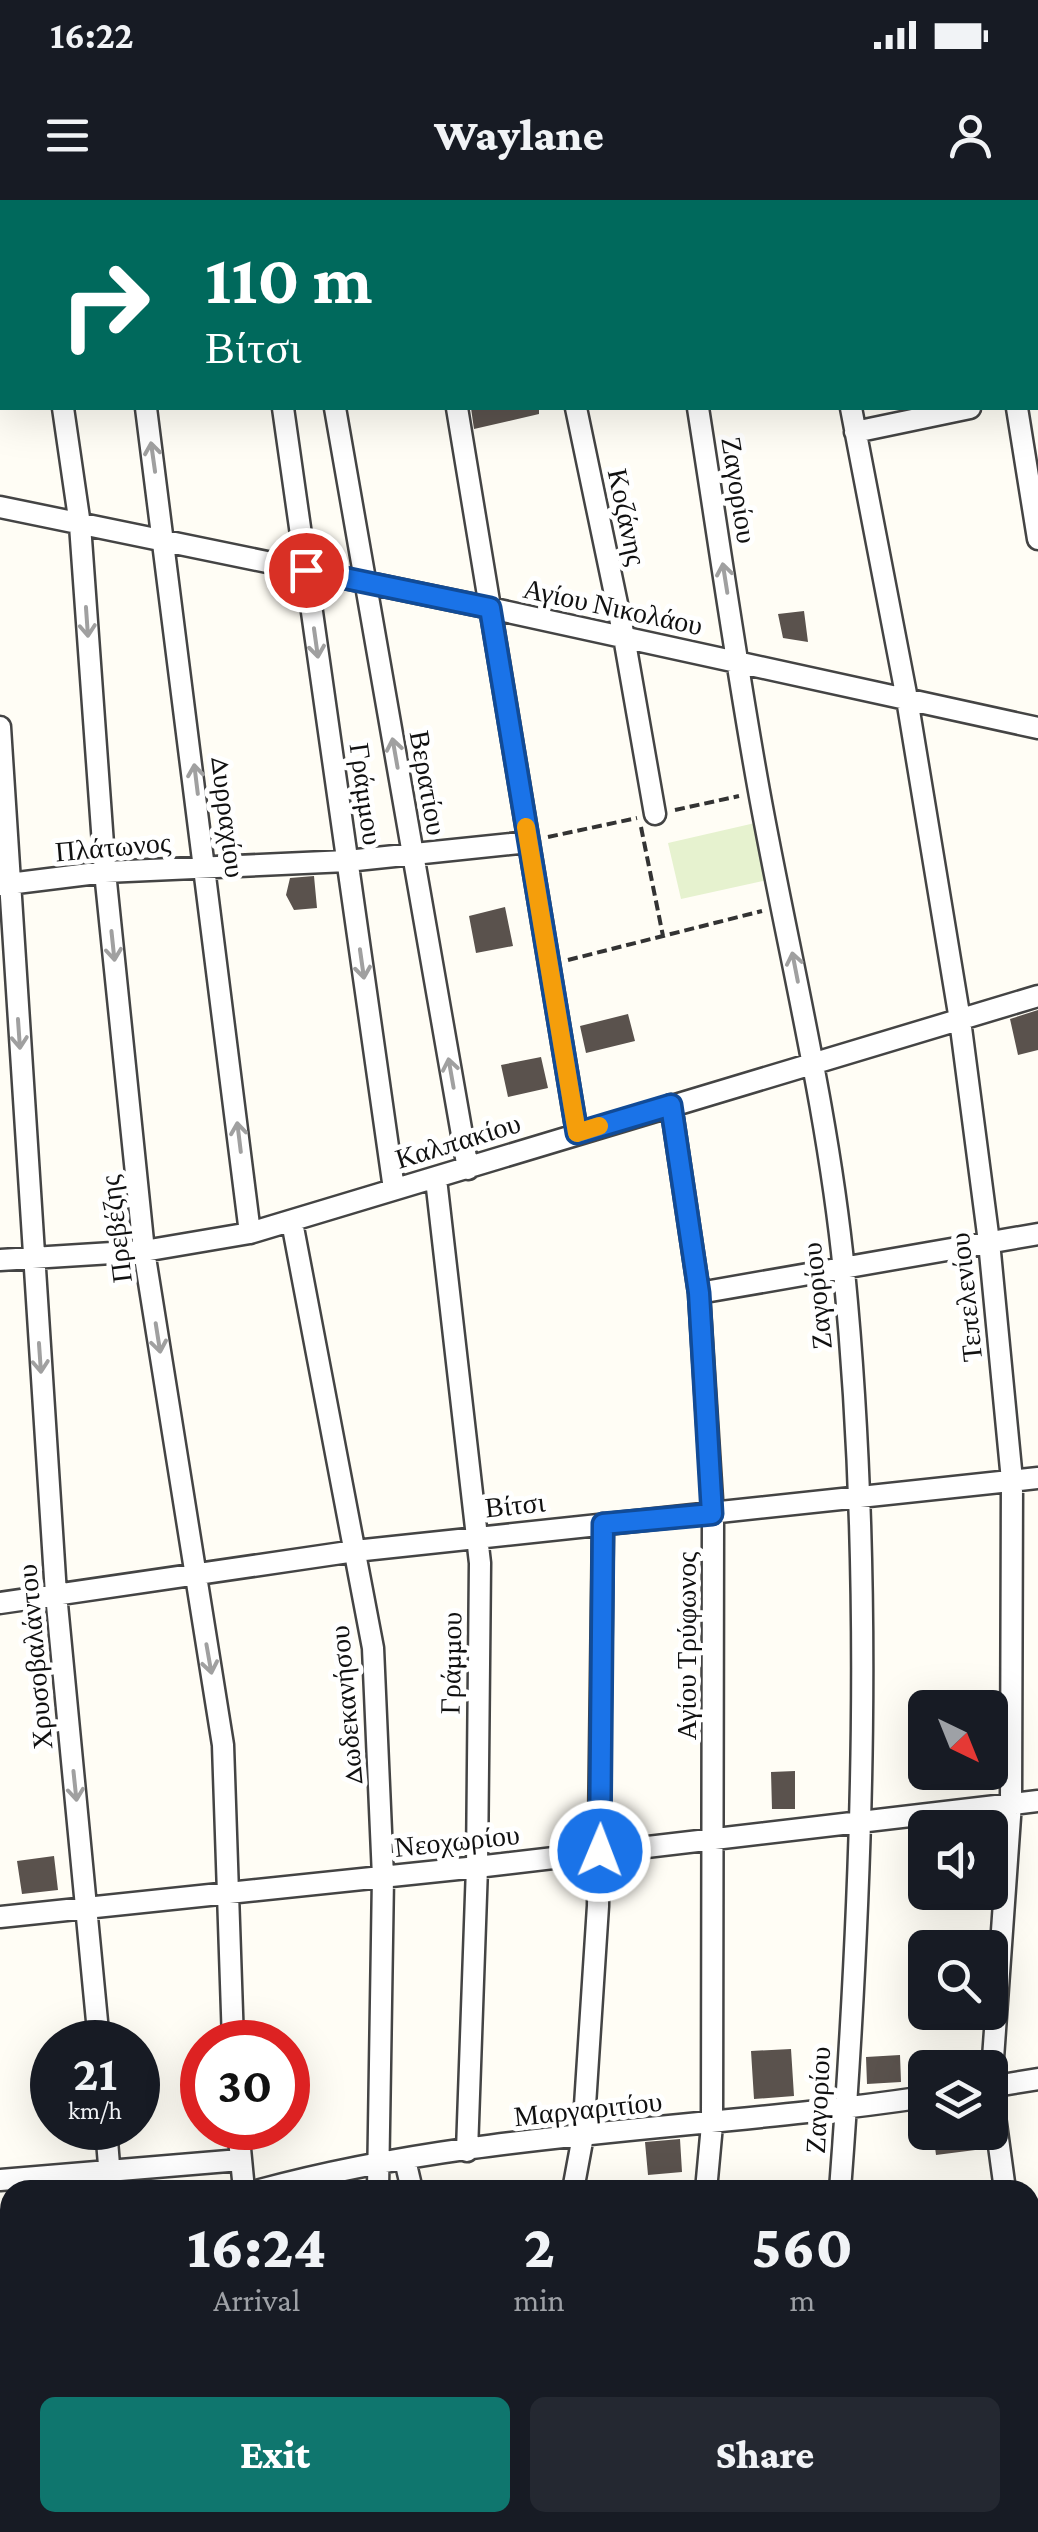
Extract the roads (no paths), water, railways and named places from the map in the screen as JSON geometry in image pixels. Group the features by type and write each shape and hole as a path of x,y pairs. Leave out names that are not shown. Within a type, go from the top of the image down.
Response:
{"street":[{"name":"Πρεβέζης","path":"63,410 80,525 106,872 144,1251 224,1745 225,1892 232,2020"},
{"name":"Δυρραχίου","path":"146,410 207,868 250,1234"},
{"name":"Γράμμου","path":"283,410 394,1189"},
{"name":"Βερατίου","path":"335,410 468,1169"},
{"path":"456,410 577,1133"},
{"name":"Κοζάνης","path":"576,410 624,638 647,816"},
{"name":"Ζαγορίου","path":"698,410 738,662 813,1063 844,1268 862,1494 859,1824 841,2180"},
{"name":"Τεπελενίου","path":"850,410 907,699 960,1020 989,1242 1012,1480 1012,1803 994,2050"},
{"path":"855,432 960,410"},
{"path":"1017,410 1038,539"},
{"name":"Αγίου Νικολάου","path":"0,507 490,608 1038,728"},
{"name":"Χρυσοβαλάντου","path":"0,726 5,885 56,1594 97,2020"},
{"name":"Πλάτωνος","path":"5,885 106,872 347,861 529,842"},
{"name":"Καλπακίου","path":"0,1260 144,1251 250,1234 1038,996"},
{"name":"Αγίου Τρύφωνος","path":"671,1105 699,1293 712,1514 712,2124 707,2180"},
{"name":"Γράμμου","path":"436,1178 480,1537 477,1868 466,2150"},
{"name":"Δωδεκανήσου","path":"292,1222 374,1648 383,1877 377,2026 378,2180"},
{"path":"699,1293 1038,1234"},
{"name":"Βίτσι","path":"0,1603 355,1551 1038,1478"},
{"path":"575,2180 583,2136 600,1851 603,1524"},
{"name":"Νεοχωρίου","path":"0,1917 87,1905 477,1868 1038,1800"},
{"path":"1008,2084 1038,2079"},
{"name":"Μαργαριτίου","path":"306,2180 466,2150 908,2100"},
{"path":"108,2150 111,2179"},
{"path":"239,2150 243,2180"},
{"name":"Τεπελενίου","path":"1000,2150 1004,2180"},
{"path":"0,2180 111,2179 240,2160"},
{"path":"405,2160 410,2180"}]}
